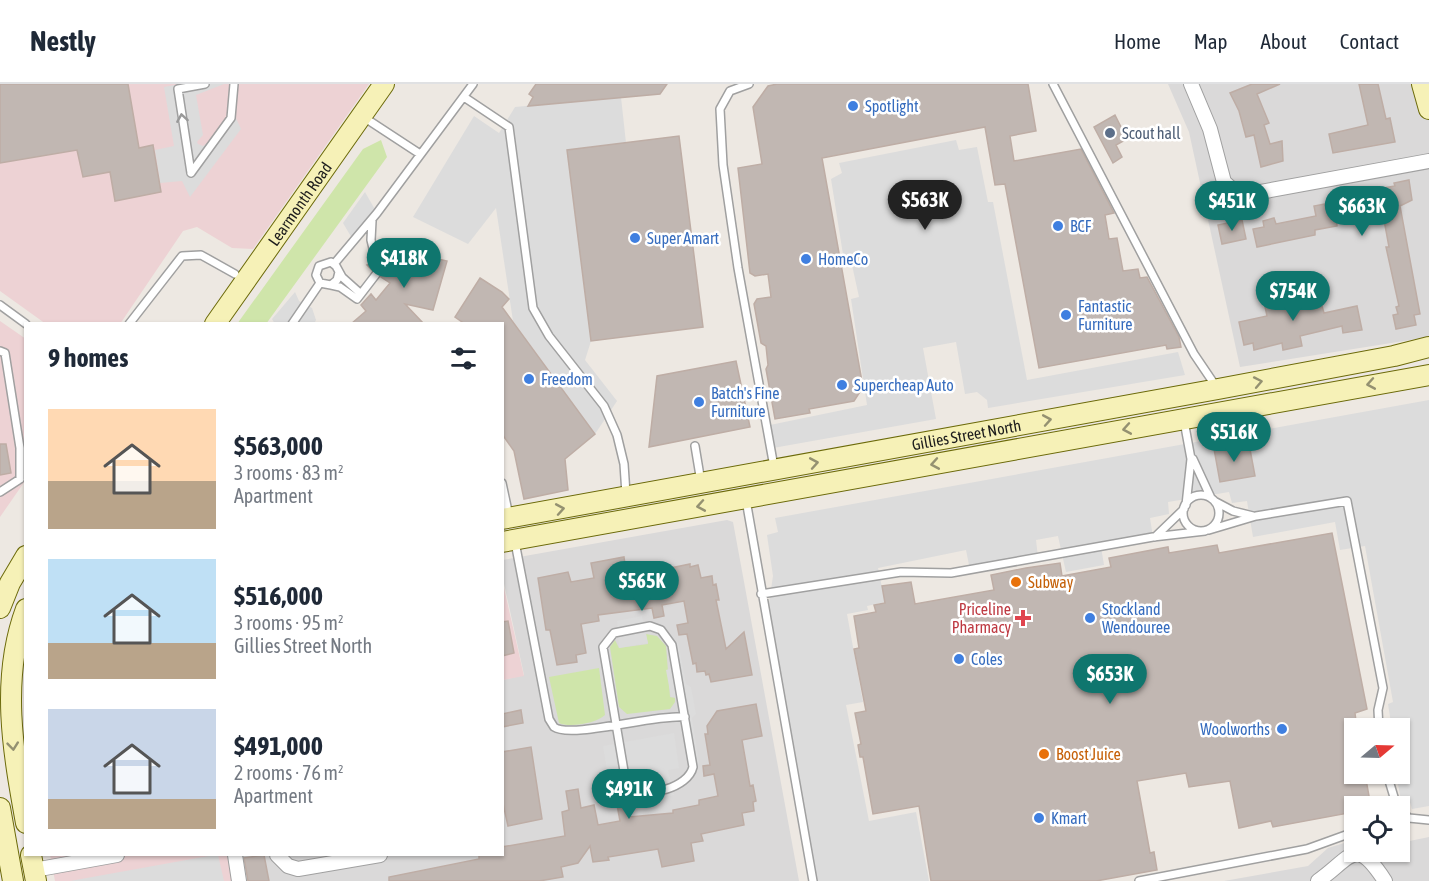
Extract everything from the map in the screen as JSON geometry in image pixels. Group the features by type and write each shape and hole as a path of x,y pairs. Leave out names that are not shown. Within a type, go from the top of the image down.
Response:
{"main road":[{"name":"Learmonth Road","path":"356,113 368,84"},
{"name":"Learmonth Road","path":"203,322 241,277 356,113 384,84"},
{"path":"1422,84 1429,109"},
{"name":"Learmonth Road","path":"216,322 241,277"},
{"name":"Gillies Street North","path":"506,519 1218,389 1394,356 1429,346"},
{"name":"Gillies Street North","path":"508,541 1429,375"},
{"path":"1180,396 1184,419"},
{"path":"742,476 746,498"},
{"path":"24,558 7,578 0,610 24,608"},
{"path":"24,612 15,628 10,667 9,705 24,809"},
{"path":"10,667 24,654"},
{"path":"0,808 13,878 34,869"}],"street":[{"path":"1191,84 1210,129 1224,182 1235,192 1245,195 1429,161"},
{"path":"1318,881 1344,859 1355,854 1369,858 1385,881"},
{"path":"34,869 111,856"},
{"path":"235,856 239,881"},
{"path":"278,856 288,866 298,869 374,856"}],"lane":[{"path":"205,84 178,90 191,173 231,118 234,84"},
{"path":"334,264 373,218 473,84"},
{"path":"749,84 730,91 720,109 723,154 738,268 774,470"},
{"path":"1053,84 1194,354 1218,389"},
{"path":"464,97 509,127 533,308 549,336 604,406 622,454 626,496"},
{"path":"356,113 420,154"},
{"path":"373,218 371,234 376,261"},
{"path":"131,322 182,256 201,255 241,277"},
{"path":"320,283 316,275 319,266 327,262 334,264 342,277 362,294"},
{"path":"331,285 337,280 339,272"},
{"path":"320,283 340,287 357,299 377,273"},
{"path":"292,322 320,283"},
{"path":"0,305 24,323"},
{"path":"0,351 5,353 23,481 0,492"},
{"path":"1184,419 1199,478 1218,508 1218,519 1207,530 1194,530 1185,519 1190,473 1189,445"},
{"path":"695,446 701,483"},
{"path":"1153,537 1162,533 1185,506 1197,496 1213,500 1233,512 1258,516"},
{"path":"746,498 813,881"},
{"path":"504,501 506,519"},
{"path":"761,594 901,572 951,573 1153,537 1207,530 1258,516 1347,501 1383,688 1378,718"},
{"path":"508,541 550,723 557,730 566,732 664,716 685,717"},
{"path":"650,626 661,630 672,643 692,771 687,778 674,786 645,792 633,789 626,781 616,724 603,645 614,633 650,626"},
{"path":"1410,818 1429,820"},
{"path":"1139,881 1308,849 1344,836"}],"shaded area":[{"path":"0,84 369,84 253,249 232,248 197,227 183,231 121,322 43,322 0,291"},
{"path":"180,84 224,84 196,95 203,135 197,142 198,144 203,146 210,141 226,118 236,118 241,129 190,197 182,181 160,183 155,150 174,146 164,87"},
{"path":"1168,84 1429,84 1429,337 1240,367 1189,132"},
{"path":"621,97 626,143 567,150 591,341 585,360 617,401 595,434 513,321 496,208 468,244 413,217 474,116 499,133 515,107"},
{"path":"956,140 959,150 977,147 988,202 993,202 1027,380 1178,352 1185,375 988,408 987,400 977,392 965,394 956,342 923,348 936,419 773,448 770,425 867,405 851,299 859,297 852,265 845,267 831,179 842,173 839,163"},
{"path":"365,192 377,213 353,240 343,223"},
{"path":"295,292 299,301 312,308 316,320 315,322 274,322 272,319"},
{"path":"0,321 24,338 24,482 0,517"},
{"path":"1429,400 1429,806 1412,809 1410,796 1400,796 1398,784 1410,784 1410,718 1390,718 1388,704 1393,702 1365,546 1340,550 1335,522 1253,537 1247,501 1232,503 1229,492 1168,502 1169,514 1150,518 1153,537 1101,547 1104,565 1066,572 1058,536 1036,540 1038,558 970,570 966,550 878,568 885,602 867,606 868,610 847,614 863,702 846,705 869,821 916,812 929,881 814,881 763,605 769,603 773,576 767,535 778,532 775,518"},
{"path":"727,520 733,522 799,881 233,881 228,856 504,856 504,680 524,675 504,584 504,560"},
{"path":"504,588 524,676 504,680"},
{"path":"642,616 648,643 619,648 617,621"},
{"path":"678,642 686,684 691,687 696,714 692,718 699,764 693,764 681,696 671,697 666,670 676,667 671,643"},
{"path":"674,733 679,768 668,770 674,795 655,799 654,794 612,801 603,746"},
{"path":"1429,837 1429,881 1224,881 1308,866 1328,848 1344,843 1344,862 1410,862 1410,841"},
{"path":"50,856 227,856 232,881 55,881"},
{"path":"218,856 224,881 70,881"}],"green space":[{"path":"381,140 387,157 267,322 238,322 363,149"},
{"path":"646,634 657,636 666,646 670,697 675,698 675,702 670,709 627,714 619,707 610,647 615,640 619,648 648,644"},
{"path":"599,668 605,715 583,724 559,723 549,677"}],"building":[{"path":"0,84 128,84 139,148 153,145 161,192 115,201 110,172 83,177 77,150 0,163"},
{"path":"536,84 667,84 660,94 528,106 533,97 529,94"},
{"path":"777,84 1028,84 1036,131 1010,136 1014,161 1081,149 1114,213 1105,215 1109,239 1117,238 1123,271 1138,269 1140,278 1147,277 1179,337 1181,347 1167,349 1166,345 1039,368 1005,184 995,185 985,127 822,158 863,387 854,401 809,409 810,413 775,419 766,369 768,365 766,346 761,343 754,304 757,299 771,297 768,274 755,276 750,273 738,168 762,164 753,107 768,86"},
{"path":"1252,84 1280,84 1257,94 1269,123 1264,125 1270,144 1282,141 1283,161 1261,167 1254,135 1246,137 1239,111 1230,93"},
{"path":"1359,84 1378,84 1386,119 1390,118 1395,142 1333,153 1329,134 1368,125"},
{"name":"Scout hall","path":"1115,115 1127,139 1116,145 1122,157 1113,163 1094,127"},
{"name":"Super Amart","path":"679,136 703,327 591,341 567,150"},
{"path":"1409,180 1412,200 1400,206 1420,314 1414,315 1416,325 1396,329 1393,315 1398,314 1396,307 1399,306 1386,247 1389,247 1382,209 1336,217 1337,226 1315,230 1315,235 1257,247 1253,229 1264,227 1263,221 1274,218 1276,224 1316,216 1314,206 1345,200 1344,195 1371,187 1371,190 1395,186 1394,183"},
{"path":"1242,220 1246,239 1222,244 1218,225"},
{"path":"394,248 414,263 416,254 447,261 433,310 405,304 422,322 353,322 366,311 361,305 371,294 376,300 390,283 381,277 381,269 372,270 367,265 371,263 375,266 379,265 381,258"},
{"name":"Freedom","path":"480,278 509,299 502,307 595,434 565,459 568,490 524,499 514,451 504,437 504,322 462,322 455,317"},
{"path":"1289,286 1294,308 1311,304 1312,309 1322,306 1324,313 1357,306 1362,330 1343,333 1342,326 1300,336 1302,346 1283,350 1282,343 1254,350 1253,343 1244,345 1239,322 1267,316 1262,292"},
{"name":"Batch's Fine Furniture","path":"736,361 750,427 649,447 657,376"},
{"path":"0,444 6,444 11,473 0,475"},
{"path":"1249,444 1255,476 1220,482 1214,449"},
{"path":"1332,533 1367,709 1355,713 1356,718 1344,718 1344,784 1367,784 1369,796 1344,796 1344,814 1273,827 1271,821 1239,828 1230,781 1189,787 1186,773 1137,781 1150,853 1154,852 1157,870 1096,881 931,881 919,806 873,814 863,757 860,757 858,745 861,744 855,713 866,711 854,649 859,648 854,616 876,612 874,605 885,603 882,586 911,582 915,604 994,590 991,575 1026,568 1060,563 1062,576 1111,567 1109,558 1168,547 1169,553 1217,545 1219,553"},
{"path":"624,557 627,577 690,564 690,567 698,565 701,578 712,576 713,585 716,584 719,600 716,600 726,649 744,632 752,675 711,682 709,674 706,675 705,671 697,672 696,663 693,664 687,634 679,635 677,625 688,623 684,601 662,605 664,616 654,618 652,608 598,615 599,621 581,624 586,653 576,655 577,662 557,665 550,630 546,630 538,578 568,572 571,582 594,578 591,563"},
{"path":"508,621 514,653 504,656 504,622"},
{"path":"756,704 762,736 742,740 750,786 753,785 756,801 753,802 754,811 742,813 744,825 701,834 703,841 691,843 694,861 662,867 658,849 608,857 609,860 593,862 590,846 578,863 561,867 563,877 539,881 389,881 389,877 479,859 479,856 504,856 504,847 565,836 562,812 569,810 566,791 578,789 581,808 594,805 598,825 620,821 615,794 624,792 629,817 673,813 673,810 699,805 699,800 718,796 714,774 704,776 703,766 710,765 705,734 708,734 707,726 717,711"},
{"path":"521,710 523,723 504,727 504,714"},
{"path":"531,747 542,819 508,826 504,808 504,752"},
{"path":"264,856 269,881 248,881 244,858"}],"place":[{"name":"Spotlight","path":"853,106"},
{"name":"Scout hall","path":"1110,133"},
{"name":"BCF","path":"1058,226"},
{"name":"Super Amart","path":"635,238"},
{"name":"HomeCo","path":"806,259"},
{"name":"Fantastic Furniture","path":"1066,315"},
{"name":"Freedom","path":"529,379"},
{"name":"Supercheap Auto","path":"842,385"},
{"name":"Batch's Fine Furniture","path":"699,402"},
{"name":"Subway","path":"1016,582"},
{"name":"Priceline Pharmacy","path":"1023,618"},
{"name":"Stockland Wendouree","path":"1090,618"},
{"name":"Coles","path":"959,659"},
{"name":"Woolworths","path":"1282,729"},
{"name":"Boost Juice","path":"1044,754"},
{"name":"Kmart","path":"1039,818"}]}
